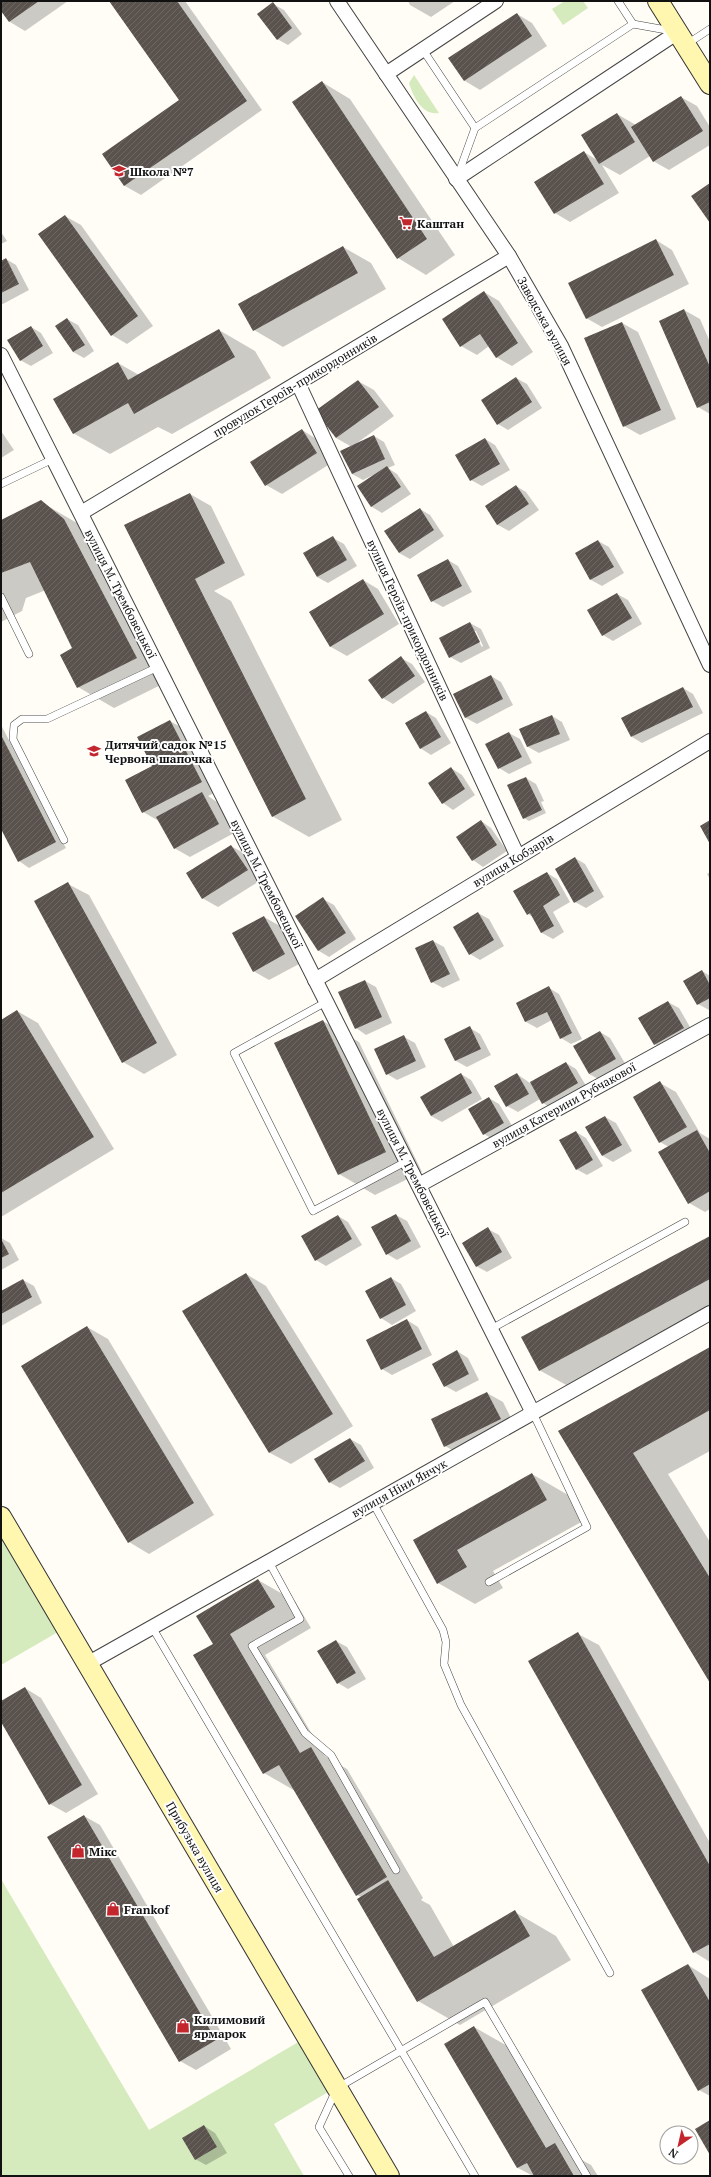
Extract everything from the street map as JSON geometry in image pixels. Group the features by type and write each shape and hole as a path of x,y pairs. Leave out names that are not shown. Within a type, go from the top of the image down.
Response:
{"street":[{"name":"Заводська вулиця","path":"337,1 508,256 561,346 710,665"},
{"path":"386,74 496,1"},
{"path":"658,1 708,77"},
{"path":"456,179 682,39"},
{"name":"провулок Героїв-прикордонників","path":"81,513 508,256"},
{"name":"вулиця М. Трембовецької","path":"1,355 533,1412"},
{"name":"вулиця Героїв-прикордонників","path":"298,383 518,857"},
{"name":"вулиця Кобзарів","path":"316,980 710,741"},
{"name":"вулиця Катерини Рубчакової","path":"419,1185 710,1025"},
{"name":"вулиця Ніни Янчук","path":"87,1664 710,1313"},
{"name":"Прибузька вулиця","path":"1,1517 389,2176"}],"lane":[{"path":"618,1 633,24 682,39 710,29"},
{"path":"456,179 475,128 633,24"},
{"path":"423,50 475,128"},
{"path":"1,484 53,459"},
{"path":"1,597 29,654"},
{"path":"64,840 13,739 14,725 22,718 47,719 158,668"},
{"path":"326,1002 234,1053 313,1211 407,1161"},
{"path":"491,1329 685,1222"},
{"path":"489,1582 587,1527 533,1412"},
{"path":"373,1503 443,1630 446,1642 444,1664 461,1705 610,1972"},
{"path":"269,1562 300,1619 252,1646 306,1733 330,1755 396,1870"},
{"path":"152,1627 475,2176"},
{"path":"349,2176 319,2127 337,2088 485,2002 587,2176"}],"green space":[{"path":"565,1 583,1 588,8 563,25 552,9"},
{"path":"414,75 439,113 428,112 416,99 409,83"},
{"path":"1,1534 58,1632 1,1665"},
{"path":"1,1879 149,2130 300,2041 330,2091 274,2124 304,2176 1,2176"}],"building":[{"path":"1,1 39,1 9,22 1,11"},
{"path":"109,1 177,1 247,101 124,186 102,154 179,100"},
{"path":"273,2 292,28 277,40 257,14"},
{"path":"517,13 532,36 464,81 448,58"},
{"path":"322,81 427,239 397,259 292,102"},
{"path":"681,96 703,131 653,162 631,127"},
{"path":"617,113 635,142 599,164 581,135"},
{"path":"584,151 604,184 554,214 534,182"},
{"path":"710,183 710,223 691,196"},
{"path":"65,215 138,316 111,336 38,234"},
{"path":"656,239 674,275 586,319 568,283"},
{"path":"343,246 358,273 253,331 238,304"},
{"path":"6,258 19,284 1,293 1,261"},
{"path":"484,291 518,343 496,358 480,334 460,347 442,319"},
{"path":"684,309 710,367 710,402 697,408 659,321"},
{"path":"67,318 85,345 73,352 55,326"},
{"path":"622,322 661,410 623,427 584,338"},
{"path":"31,326 43,346 20,361 7,340"},
{"path":"219,329 235,357 134,414 128,403 73,434 53,399 118,362 128,380"},
{"path":"516,377 532,402 497,425 481,400"},
{"path":"358,380 379,407 336,438 315,411"},
{"path":"302,429 317,453 265,486 250,462"},
{"path":"374,435 385,459 352,474 340,451"},
{"path":"485,438 500,464 470,481 455,455"},
{"path":"387,466 401,487 371,507 357,486"},
{"path":"516,485 529,504 497,525 485,506"},
{"path":"190,493 225,563 195,579 306,799 272,817 124,525"},
{"path":"41,500 64,519 137,658 77,688 60,655 72,648 30,562 1,573 1,520"},
{"path":"420,508 434,530 399,553 384,531"},
{"path":"333,536 347,560 317,577 303,553"},
{"path":"598,540 614,567 590,580 575,553"},
{"path":"448,559 462,586 431,602 417,575"},
{"path":"363,579 384,614 330,647 309,612"},
{"path":"617,593 632,618 602,636 587,610"},
{"path":"470,622 480,642 449,658 439,638"},
{"path":"401,656 415,676 382,699 368,680"},
{"path":"491,675 503,699 465,718 453,694"},
{"path":"683,687 693,707 631,737 621,718"},
{"path":"426,711 441,737 420,749 405,723"},
{"path":"552,715 560,734 527,747 519,729"},
{"path":"170,720 202,782 142,813 125,780 152,766 137,737"},
{"path":"509,732 522,757 498,769 485,744"},
{"path":"1,735 56,842 18,862 1,829"},
{"path":"451,767 465,789 442,804 428,783"},
{"path":"526,777 542,810 523,819 507,785"},
{"path":"202,792 219,824 174,849 156,817"},
{"path":"481,820 497,845 472,861 456,837"},
{"path":"710,820 710,844 700,826"},
{"path":"231,845 248,870 202,899 186,873"},
{"path":"575,857 594,891 574,903 555,869"},
{"path":"547,872 560,895 543,906 554,926 541,933 530,913 527,915 513,891"},
{"path":"68,882 157,1043 122,1063 34,901"},
{"path":"323,897 346,933 318,951 295,916"},
{"path":"478,912 494,940 469,955 453,927"},
{"path":"264,916 285,954 253,972 232,933"},
{"path":"433,940 450,974 431,983 415,948"},
{"path":"702,970 710,985 710,998 697,1005 683,981"},
{"path":"365,980 382,1017 355,1029 338,992"},
{"path":"549,986 572,1033 560,1039 547,1012 525,1022 516,1003"},
{"path":"668,1001 684,1028 654,1045 638,1018"},
{"path":"17,1010 94,1137 1,1193 1,1020"},
{"path":"323,1020 386,1152 338,1175 274,1043"},
{"path":"470,1026 481,1049 455,1061 444,1039"},
{"path":"600,1031 616,1059 589,1074 573,1046"},
{"path":"404,1035 416,1061 386,1075 374,1049"},
{"path":"566,1062 578,1083 542,1104 530,1082"},
{"path":"461,1073 472,1093 431,1116 420,1097"},
{"path":"517,1073 529,1094 506,1107 494,1086"},
{"path":"660,1081 687,1127 659,1143 633,1097"},
{"path":"489,1097 504,1123 483,1135 468,1109"},
{"path":"605,1116 622,1145 602,1156 585,1127"},
{"path":"697,1130 710,1153 710,1191 688,1204 658,1152"},
{"path":"576,1131 593,1160 576,1170 559,1140"},
{"path":"396,1214 411,1241 386,1255 371,1227"},
{"path":"338,1215 352,1239 315,1261 301,1236"},
{"path":"488,1227 502,1252 476,1267 462,1243"},
{"path":"710,1236 710,1279 539,1371 521,1337"},
{"path":"1,1239 9,1254 1,1258"},
{"path":"246,1273 333,1414 269,1453 182,1311"},
{"path":"391,1277 406,1305 380,1319 365,1291"},
{"path":"23,1279 32,1297 1,1314 1,1291"},
{"path":"407,1319 422,1349 381,1370 366,1340"},
{"path":"87,1326 194,1503 128,1543 21,1366"},
{"path":"710,1347 710,1410 633,1453 710,1578 710,1683 558,1431"},
{"path":"457,1350 469,1374 444,1387 432,1364"},
{"path":"487,1392 501,1419 444,1447 431,1419"},
{"path":"350,1438 365,1461 329,1483 314,1459"},
{"path":"532,1473 547,1500 457,1550 467,1567 437,1584 413,1540"},
{"path":"258,1579 275,1607 230,1634 300,1753 311,1747 387,1877 356,1896 279,1765 263,1774 193,1655 213,1644 196,1616"},
{"path":"578,1632 710,1866 710,1944 693,1953 528,1661"},
{"path":"336,1640 356,1673 337,1684 317,1651"},
{"path":"25,1687 82,1785 49,1805 1,1722 1,1701"},
{"path":"84,1815 216,2040 179,2062 47,1837"},
{"path":"388,1880 434,1957 515,1910 530,1936 417,2002 357,1899"},
{"path":"688,1964 710,2002 710,2084 698,2091 641,1990"},
{"path":"474,2026 546,2148 555,2143 574,2176 534,2176 527,2163 517,2168 444,2044"},
{"path":"710,2120 710,2155 699,2136 699,2127"},
{"path":"204,2125 217,2147 195,2160 182,2138"}],"place":[{"name":"Школа №7","path":"119,171"},
{"name":"Каштан","path":"406,223"},
{"name":"Дитячий садок №15 Червона шапочка","path":"94,751"},
{"name":"Мікс","path":"78,1851"},
{"name":"Frankof","path":"113,1909"},
{"name":"Килимовий ярмарок","path":"183,2026"}]}
